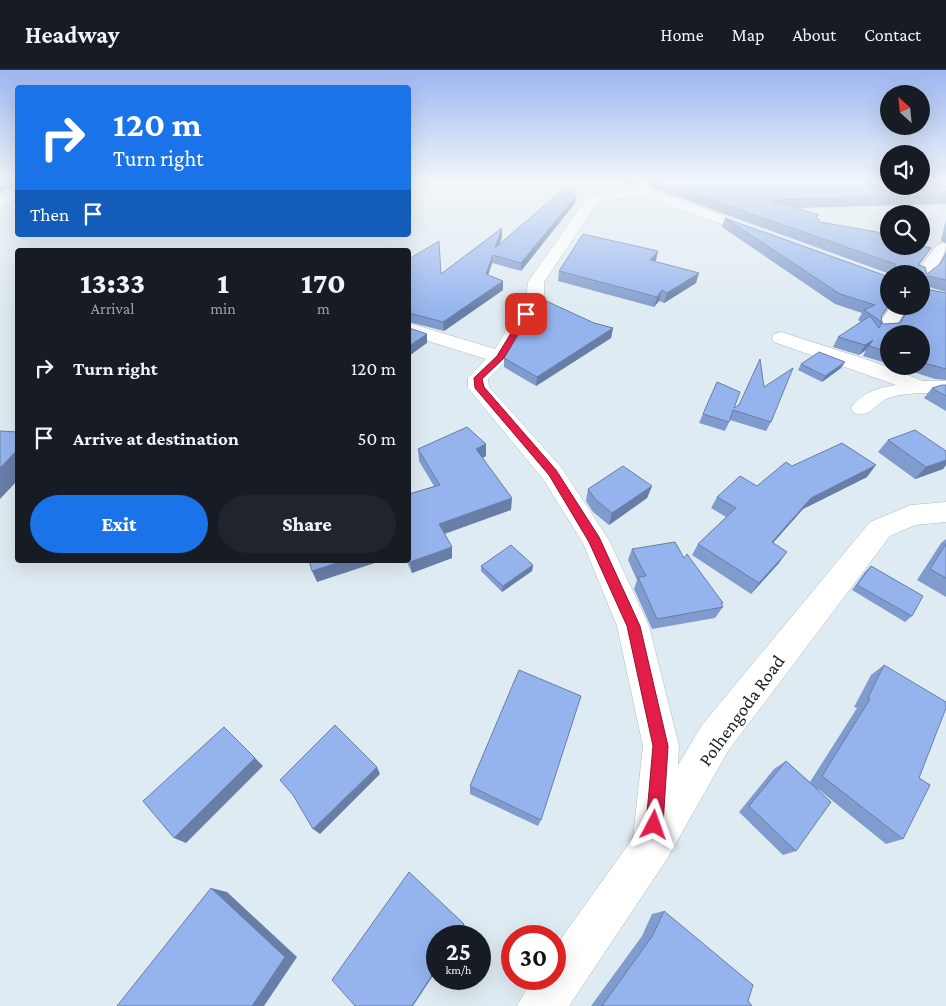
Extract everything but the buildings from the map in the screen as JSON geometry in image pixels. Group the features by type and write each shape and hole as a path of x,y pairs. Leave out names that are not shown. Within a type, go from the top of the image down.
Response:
{"street":[{"path":"576,224 536,282 535,299 500,357 478,378 480,388 552,473 594,540 633,626 661,746 653,845"},
{"path":"735,224 776,240"},
{"path":"928,265 939,247"},
{"path":"411,330 500,357"},
{"path":"781,338 867,366 920,387"},
{"path":"862,408 878,394 920,387 946,387"},
{"name":"Polhengoda Road","path":"541,1006 653,845 715,738 880,529 911,515 946,512"}],"route":[{"path":"526,314 500,357 478,378 480,388 552,473 594,540 633,626 661,746 654,825"}]}
